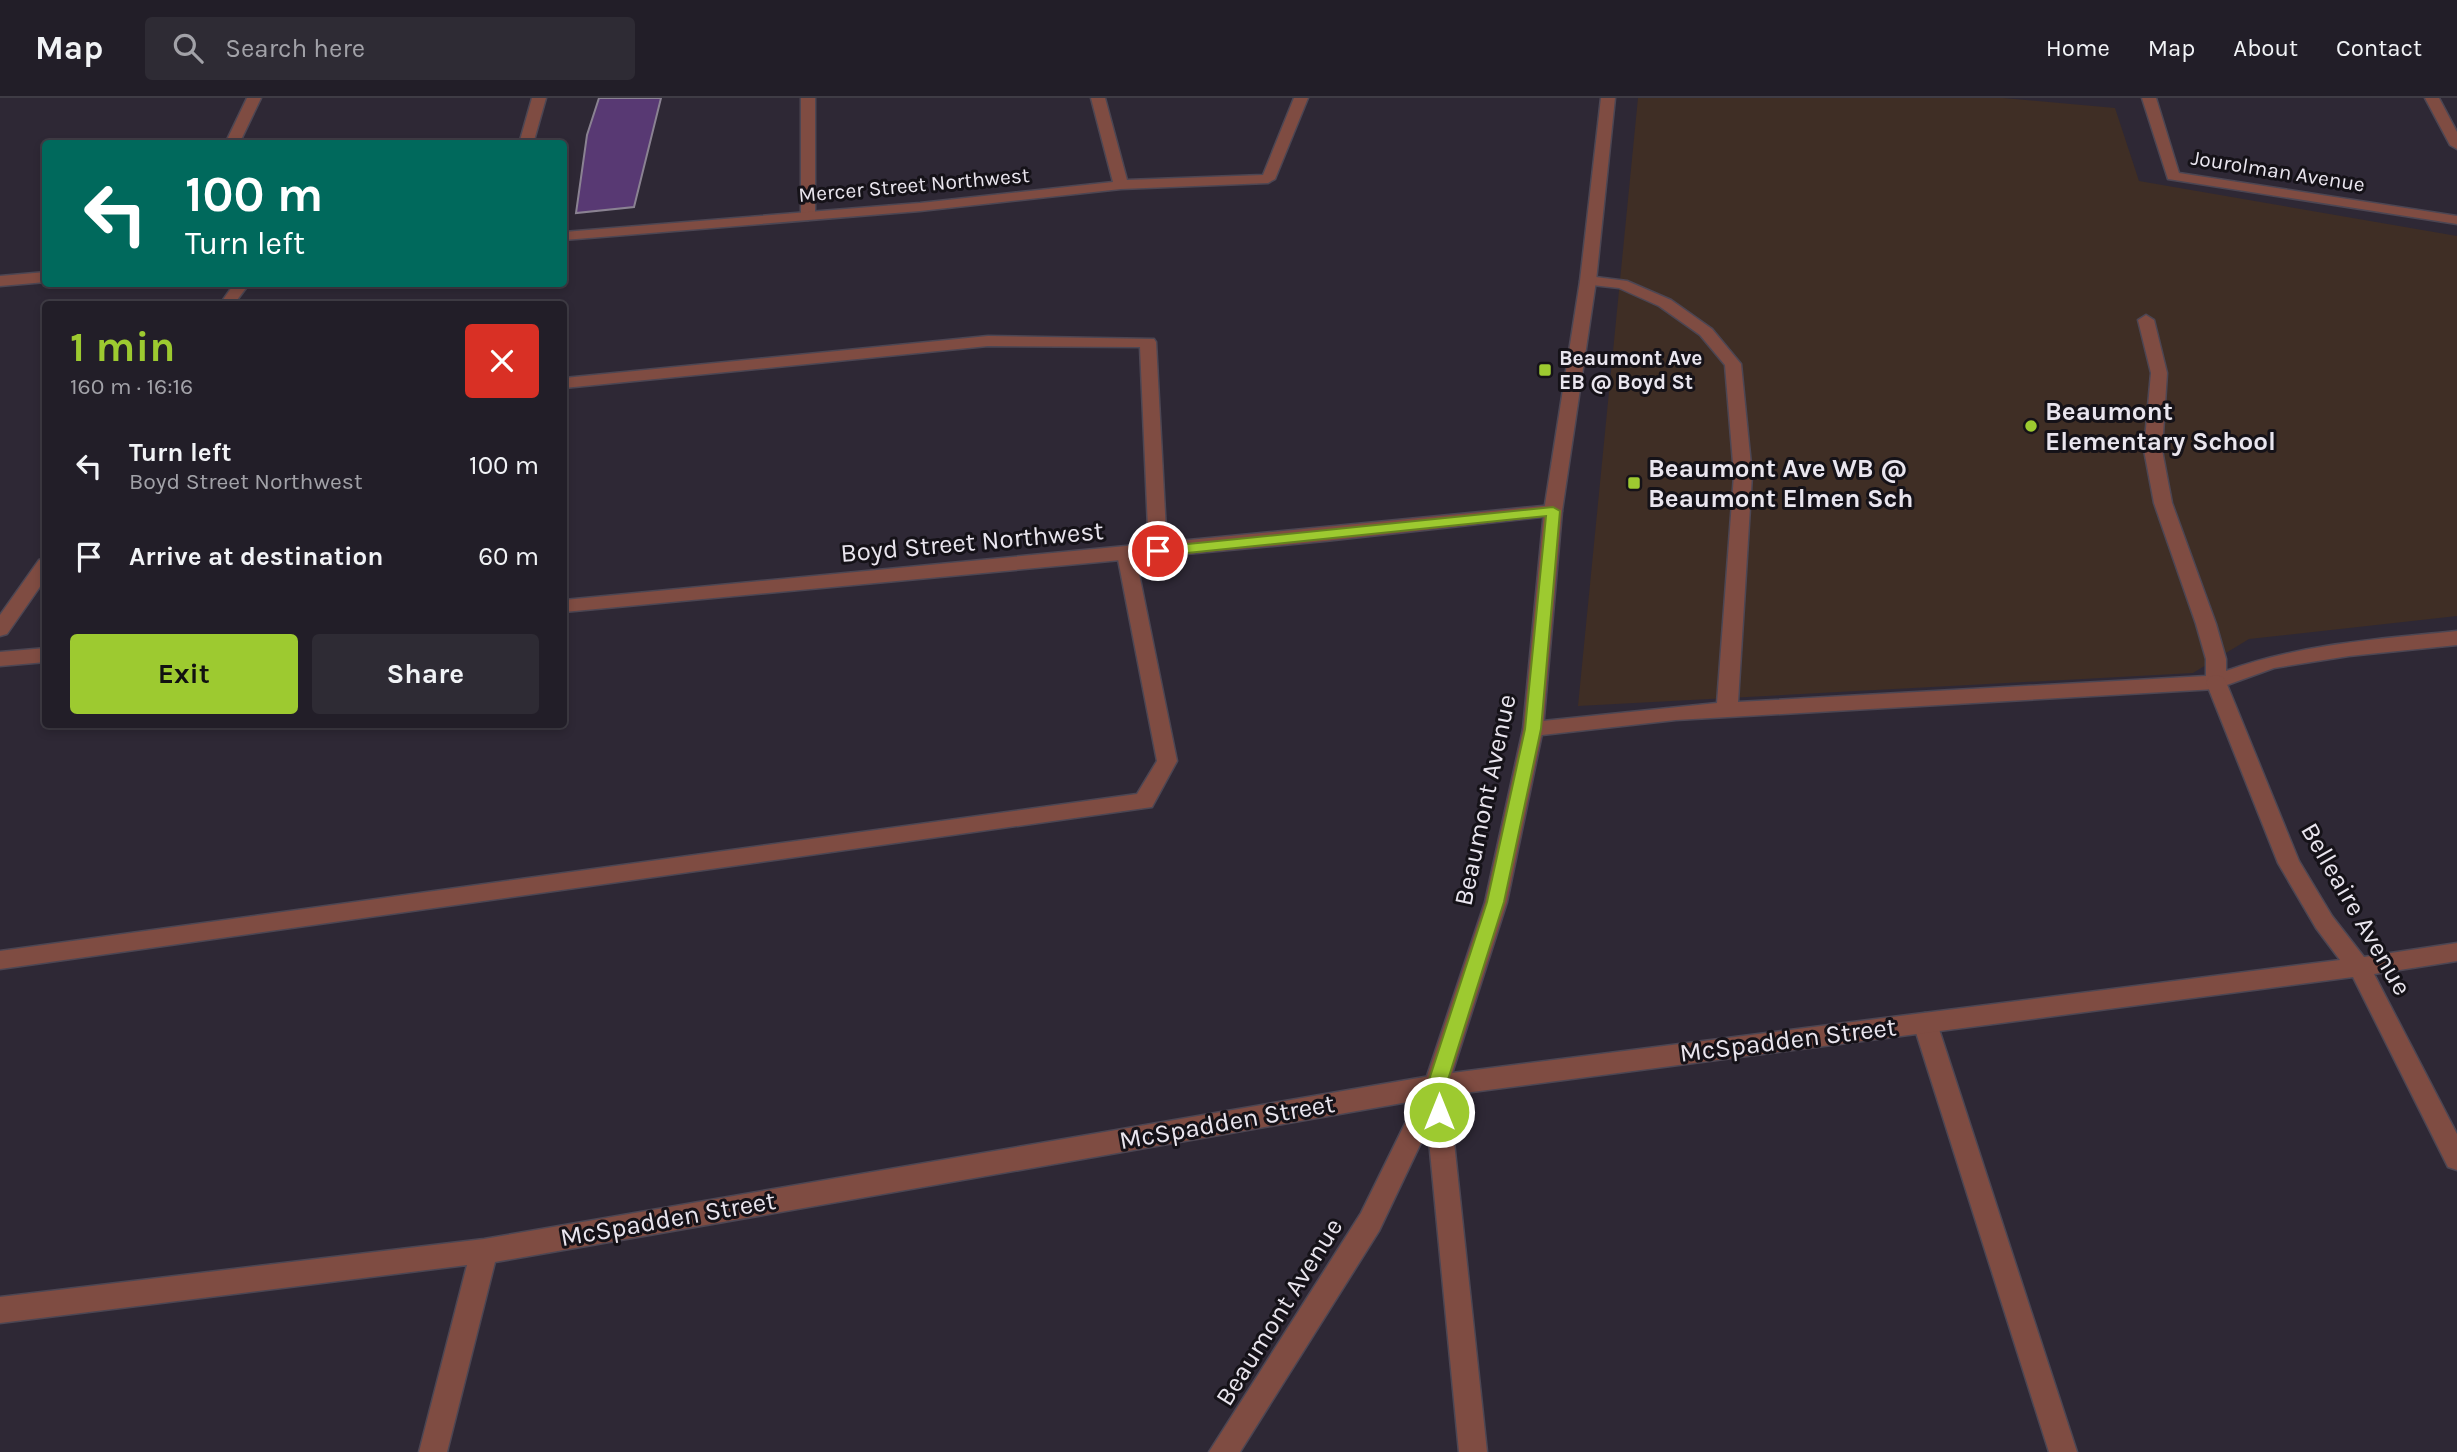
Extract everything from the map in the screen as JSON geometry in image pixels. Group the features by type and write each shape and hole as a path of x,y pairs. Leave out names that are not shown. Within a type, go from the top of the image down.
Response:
{"street":[{"path":"234,140 254,98"},
{"path":"527,140 539,98"},
{"path":"808,98 808,216"},
{"path":"1098,98 1121,185"},
{"name":"Mercer Street Northwest","path":"567,236 920,207 1121,185 1268,179 1301,98"},
{"name":"Beaumont Avenue","path":"1223,1452 1370,1222 1436,1086 1496,902 1533,729 1553,511 1588,281 1608,98"},
{"name":"Jourolman Avenue","path":"2149,98 2173,176 2457,220"},
{"path":"2432,98 2457,145"},
{"path":"0,281 42,277"},
{"path":"1588,281 1622,284 1665,303 1706,332 1733,365 1743,475 1727,711"},
{"name":"Belleaire Avenue","path":"2146,320 2159,373 2153,450 2163,503 2206,624 2216,659 2216,682 2289,863 2324,922 2359,967 2457,1159"},
{"path":"567,383 988,341 1148,342 1158,551"},
{"name":"Boyd Street Northwest","path":"567,606 1553,511"},
{"path":"0,960 1144,802 1167,761 1126,554"},
{"path":"0,629 42,570"},
{"path":"1533,729 1676,713 2216,682 2271,662 2349,649 2457,638"},
{"path":"0,659 42,655"},
{"name":"McSpadden Street","path":"0,1310 484,1251 1436,1086 2359,967 2457,952"},
{"path":"1925,1023 2063,1452"},
{"path":"1436,1086 1473,1452"},
{"path":"433,1452 484,1251"}],"shaded area":[{"name":"Beaumont Elementary School","path":"1638,98 2003,98 2115,108 2139,181 2457,236 2457,616 2249,639 2193,673 1578,706"}],"building":[{"path":"599,98 661,98 634,207 576,213 587,135"}],"place":[{"name":"Beaumont Ave EB @ Boyd St","path":"1545,370"},
{"name":"Beaumont Elementary School","path":"2031,426"},
{"name":"Beaumont Ave WB @ Beaumont Elmen Sch","path":"1634,483"}],"route":[{"path":"1158,551 1553,511 1533,729 1496,902 1436,1086 1439,1112"}]}
